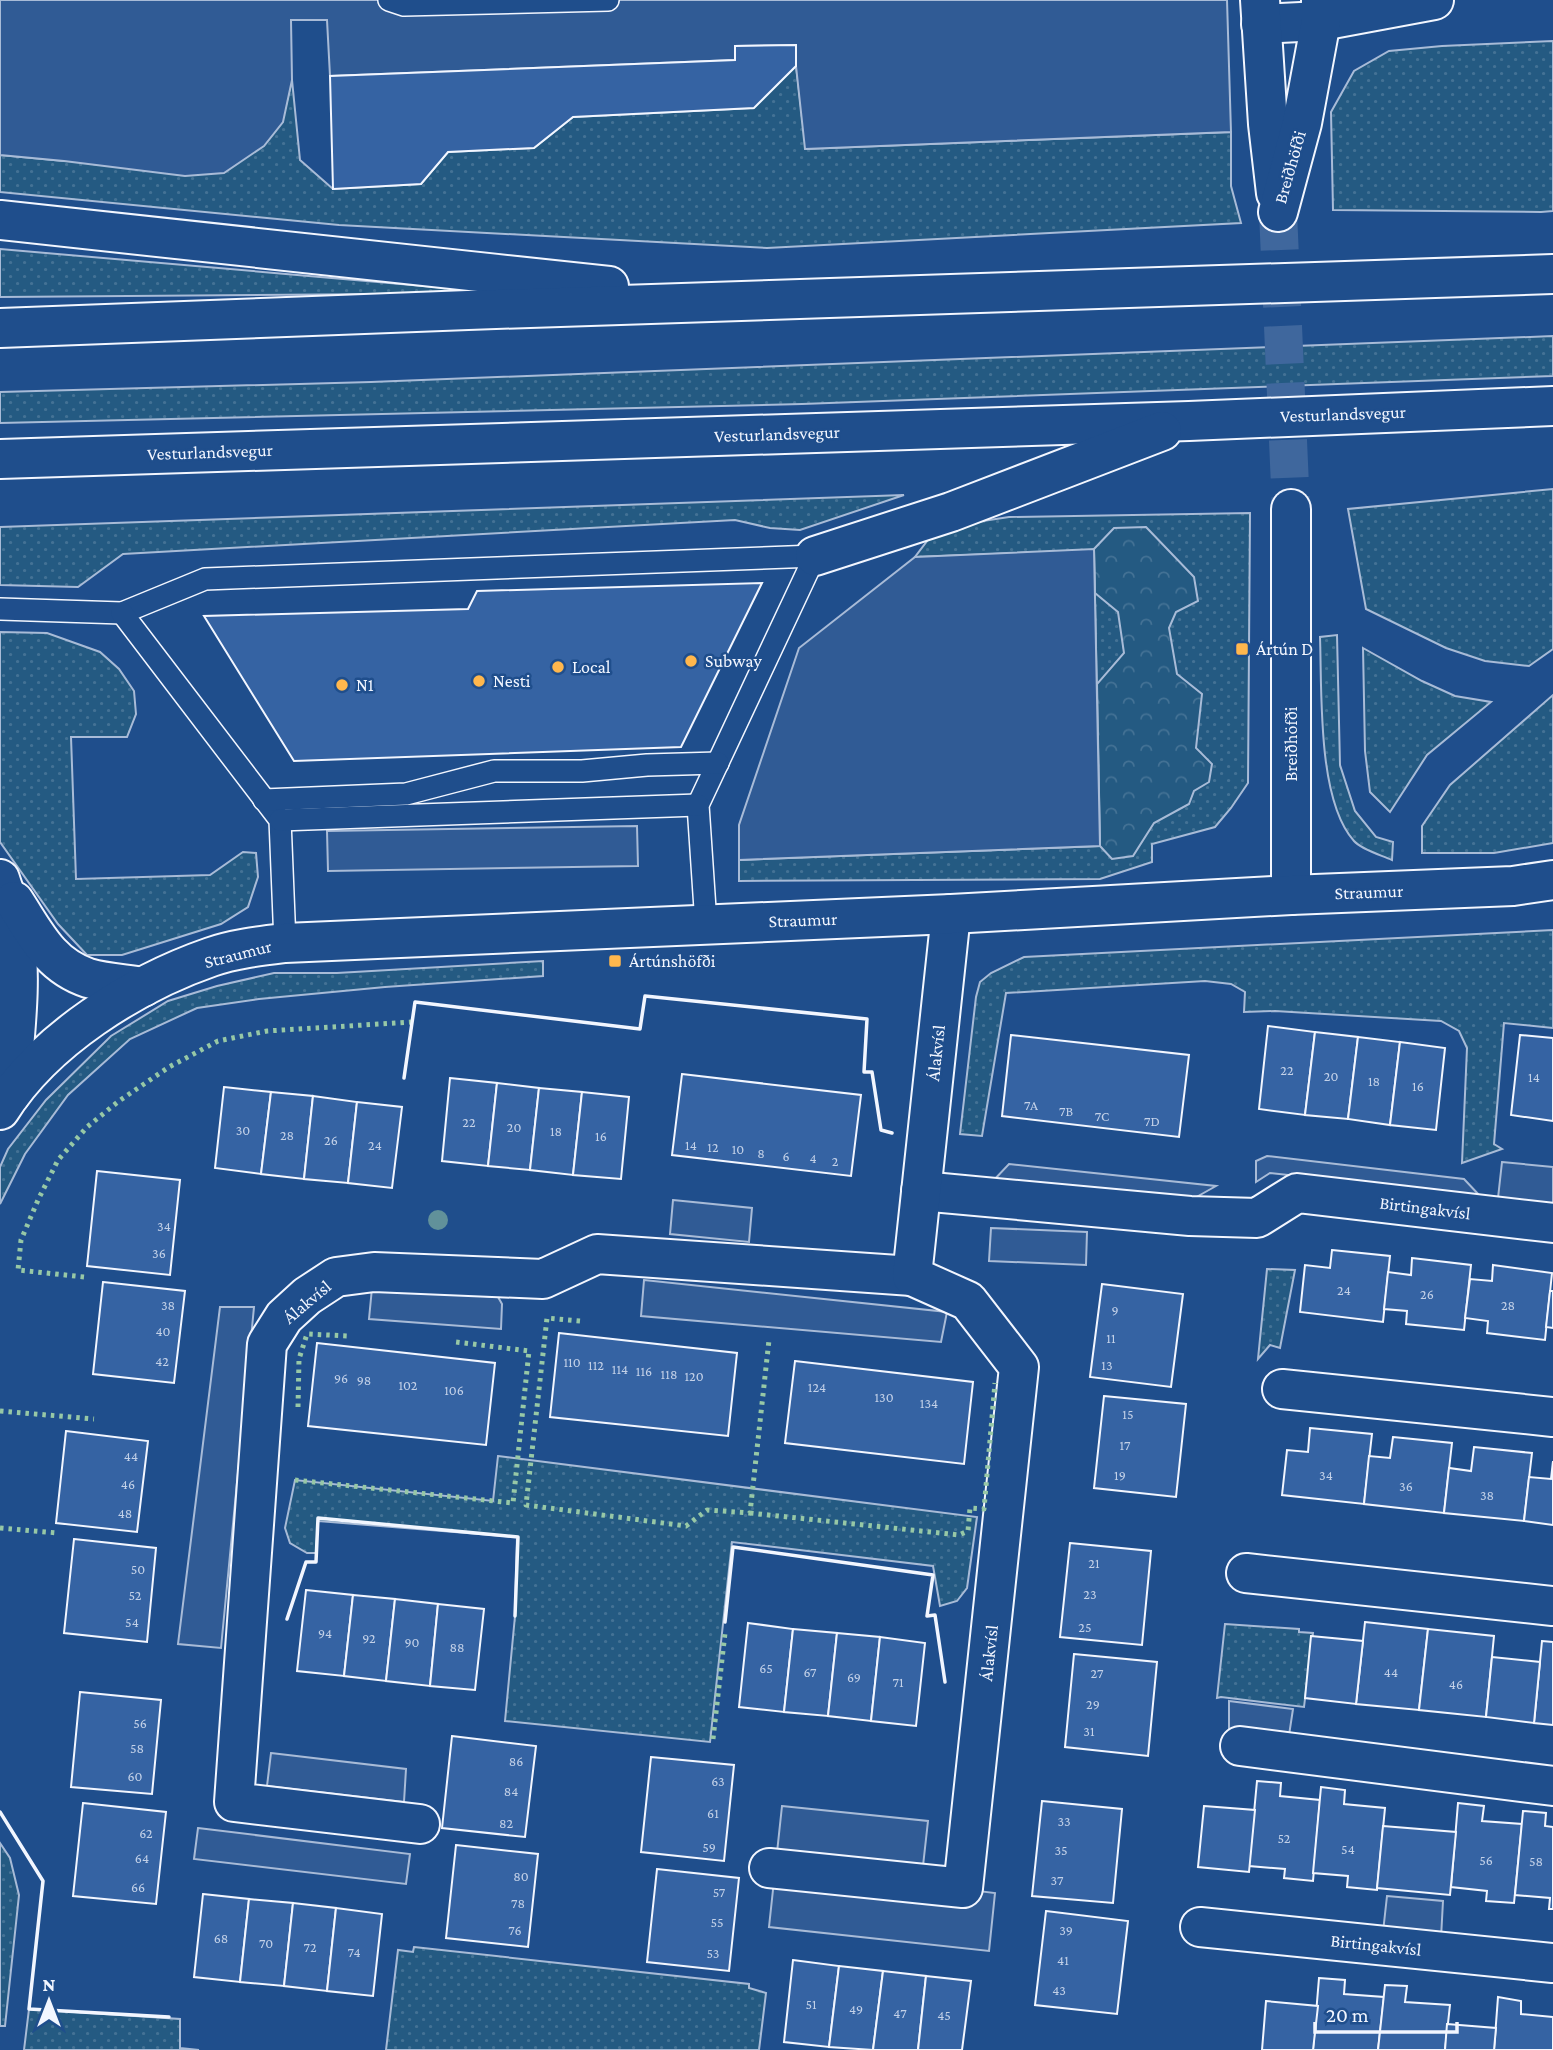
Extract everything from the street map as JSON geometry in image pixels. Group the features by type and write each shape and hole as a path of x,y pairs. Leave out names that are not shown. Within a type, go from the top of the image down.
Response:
{"main road":[{"path":"1260,12 1321,10 1434,0"},
{"name":"Breiðhöfði","path":"1260,12 1278,212 1302,123 1321,10"},
{"path":"0,220 747,300"},
{"path":"0,328 1551,274"},
{"name":"Vesturlandsvegur","path":"0,459 1189,421 1553,406"},
{"path":"815,556 951,512 1189,421"},
{"name":"Breiðhöfði","path":"1291,509 1292,895"},
{"path":"0,879 47,951 61,965 89,978 143,987"},
{"path":"0,879 14,924 18,966 17,1008 5,1103"},
{"name":"Straumur","path":"5,1103 42,1059 107,1007 143,987 210,957 247,948 285,943 1513,886 1553,880"},
{"name":"Álakvísl","path":"912,1276 951,914"},
{"name":"Birtingakvísl","path":"921,1191 1190,1216 1257,1218 1297,1193 1553,1223"},
{"name":"Álakvísl","path":"419,1825 233,1802 267,1344 284,1317 307,1296 336,1277 374,1272 543,1279 597,1254 912,1276 968,1301 1019,1367 963,1888 769,1868"},
{"path":"1282,1390 1553,1416"},
{"path":"1246,1573 1553,1606"},
{"path":"1240,1746 1553,1786"},
{"name":"Birtingakvísl","path":"1200,1927 1553,1963"}],"lane":[{"path":"389,0 404,5 608,0"},
{"path":"0,609 122,613 205,579 815,556 698,805 706,923"},
{"path":"122,613 280,820 285,943"},
{"path":"264,800 406,794 494,771 582,771 647,765 718,763"},
{"path":"280,820 698,805"}],"green space":[{"path":"1553,41 1553,211 1333,210 1331,112 1354,71 1389,51"},
{"path":"796,66 806,149 1231,132 1231,186 1241,223 767,248 339,225 0,192 0,155 64,161 282,122 292,80 300,160 333,189 421,184 448,152 534,148 573,117 753,108"},
{"path":"0,249 504,293 0,297"},
{"path":"1553,336 1553,376 802,404 0,423 0,392 371,382"},
{"path":"1553,489 1553,649 1529,666 1485,661 1446,648 1366,609 1348,509"},
{"path":"904,495 800,530 770,528 735,520 123,554 78,587 0,585 0,527"},
{"path":"1250,513 1248,783 1215,827 1152,844 1152,862 1100,879 739,881 739,860 1100,846 1094,550 915,557 937,528 1009,517"},
{"path":"1146,527 1194,577 1198,601 1176,612 1169,628 1177,674 1202,694 1196,748 1212,764 1209,782 1194,791 1189,804 1154,823 1133,856 1112,859 1100,846 1097,684 1124,653 1118,612 1095,593 1094,549 1114,528"},
{"path":"0,632 47,633 100,652 119,669 134,691 136,714 127,737 71,737 76,879 210,875 243,852 256,853 258,877 248,907 221,924 122,955 87,955 58,924 0,842"},
{"path":"1337,635 1340,765 1355,811 1376,837 1393,842 1392,860 1367,850 1354,841 1342,823 1333,799 1324,744 1320,637"},
{"path":"1363,648 1455,696 1491,702 1427,755 1390,812 1370,792 1365,751"},
{"path":"1553,695 1553,843 1494,853 1422,853 1422,826 1450,785"},
{"path":"1553,930 1553,1028 1504,1023 1494,1144 1502,1149 1462,1163 1467,1048 1459,1031 1441,1021 1275,1011 1244,1012 1245,992 1231,984 1205,981 1006,993 982,1136 960,1134 980,982 991,973 1024,957"},
{"path":"543,961 543,976 385,987 197,1008 130,1039 68,1095 25,1154 0,1204 0,1167 8,1149 46,1100 111,1036 168,1001 274,973 337,973"},
{"path":"1267,1269 1295,1270 1280,1348 1270,1345 1258,1359"},
{"path":"498,1456 977,1517 967,1588 957,1601 940,1606 933,1566 732,1542 710,1742 505,1721 515,1616 517,1537 318,1521 316,1553 307,1553 290,1543 285,1528 295,1480 493,1501"},
{"path":"1225,1624 1299,1629 1299,1632 1313,1633 1304,1707 1217,1698"},
{"path":"0,1843 10,1858 19,1895 5,2026 0,2026"},
{"path":"414,1947 749,1984 749,1988 766,1993 759,2050 386,2050 398,1950 413,1952"},
{"path":"29,2009 180,2019 180,2048 199,2050 24,2050"}],"shaded area":[{"path":"0,0 1227,0 1231,132 805,149 796,45 735,46 735,60 330,76 327,20 291,20 292,80 283,122 264,146 224,173 185,176 0,155"},
{"path":"1094,549 1100,846 739,860 739,825 799,648 915,557"},
{"path":"637,826 638,866 328,871 327,831"},
{"path":"1267,1156 1464,1179 1480,1196 1270,1173 1256,1182 1256,1161"},
{"path":"1502,1162 1553,1167 1553,1204 1498,1198"},
{"path":"1009,1164 1216,1186 1191,1200 992,1182"},
{"path":"673,1200 752,1208 749,1242 670,1234"},
{"path":"991,1228 1087,1232 1086,1265 989,1261"},
{"path":"644,1280 947,1312 941,1342 641,1316"},
{"path":"372,1288 498,1297 502,1304 501,1329 369,1319"},
{"path":"220,1307 254,1307 221,1648 178,1644"},
{"path":"1229,1701 1293,1709 1288,1742 1229,1734"},
{"path":"271,1753 406,1769 404,1802 267,1786"},
{"path":"782,1806 928,1821 921,1884 995,1893 989,1951 769,1927"},
{"path":"198,1828 410,1854 406,1884 194,1859"},
{"path":"1387,1896 1443,1901 1441,1938 1383,1932"}],"building":[{"path":"796,45 796,66 754,108 573,117 534,148 448,152 421,184 333,189 330,76 735,60 735,46"},
{"name":"Nesti","path":"762,583 681,747 294,761 204,616 468,609 477,591"},
{"path":"1268,1026 1315,1032 1305,1115 1259,1109"},
{"path":"1315,1032 1358,1037 1348,1119 1305,1115"},
{"path":"1011,1035 1189,1055 1179,1137 1002,1116"},
{"path":"1520,1035 1553,1038 1553,1121 1511,1115"},
{"path":"1358,1037 1400,1042 1390,1125 1348,1119"},
{"path":"1400,1042 1445,1048 1436,1130 1390,1125"},
{"path":"682,1074 861,1095 851,1176 672,1155"},
{"path":"450,1078 497,1083 488,1166 442,1161"},
{"path":"497,1083 539,1088 530,1170 488,1166"},
{"path":"224,1087 271,1092 261,1174 215,1168"},
{"path":"539,1088 582,1092 573,1175 530,1170"},
{"path":"271,1092 313,1096 304,1179 261,1174"},
{"path":"582,1092 629,1097 621,1179 573,1175"},
{"path":"313,1096 357,1102 348,1183 304,1179"},
{"path":"357,1102 402,1107 392,1188 348,1183"},
{"path":"97,1171 180,1180 170,1275 87,1266"},
{"path":"1332,1250 1390,1256 1383,1322 1300,1312 1305,1265 1330,1268"},
{"path":"1412,1258 1471,1265 1464,1330 1406,1324 1407,1311 1384,1309 1388,1272 1411,1275"},
{"path":"1493,1265 1552,1273 1545,1340 1487,1333 1488,1321 1465,1318 1470,1279 1492,1281"},
{"path":"103,1282 185,1291 174,1383 93,1374"},
{"path":"1102,1284 1183,1294 1171,1387 1090,1377"},
{"path":"1550,1291 1553,1291 1553,1328 1546,1327"},
{"path":"559,1333 737,1353 728,1436 550,1417"},
{"path":"317,1343 495,1363 486,1445 308,1426"},
{"path":"795,1361 973,1382 964,1464 785,1443"},
{"path":"1104,1396 1186,1404 1176,1497 1094,1488"},
{"path":"1310,1428 1372,1434 1364,1504 1282,1495 1287,1450 1308,1452"},
{"path":"66,1431 148,1441 137,1532 56,1523"},
{"path":"1393,1437 1452,1443 1444,1513 1364,1504 1369,1456 1390,1458"},
{"path":"1474,1447 1532,1453 1524,1521 1444,1513 1449,1468 1471,1471"},
{"path":"1553,1461 1553,1525 1524,1521 1529,1477 1551,1479"},
{"path":"74,1539 156,1548 147,1642 64,1633"},
{"path":"1070,1543 1151,1551 1142,1645 1060,1637"},
{"path":"306,1590 353,1595 344,1676 297,1671"},
{"path":"353,1595 395,1599 386,1681 344,1676"},
{"path":"395,1599 438,1604 430,1686 386,1681"},
{"path":"438,1604 484,1609 475,1690 430,1686"},
{"path":"1365,1622 1428,1629 1419,1710 1356,1704"},
{"path":"748,1623 793,1629 784,1712 739,1707"},
{"path":"793,1629 837,1633 828,1716 784,1712"},
{"path":"1428,1629 1494,1636 1486,1717 1419,1710"},
{"path":"837,1633 880,1637 871,1721 828,1716"},
{"path":"1311,1636 1363,1641 1356,1704 1305,1698"},
{"path":"880,1637 925,1643 916,1726 871,1721"},
{"path":"1542,1641 1553,1642 1553,1725 1534,1723"},
{"path":"1074,1654 1157,1662 1148,1756 1065,1747"},
{"path":"1492,1657 1540,1662 1534,1723 1486,1717"},
{"path":"80,1692 161,1700 152,1794 71,1787"},
{"path":"452,1736 536,1746 525,1837 442,1828"},
{"path":"651,1757 734,1765 724,1861 641,1852"},
{"path":"1257,1781 1281,1783 1280,1796 1320,1800 1313,1881 1284,1878 1285,1869 1249,1866"},
{"path":"1321,1787 1345,1790 1344,1804 1385,1808 1377,1890 1347,1887 1348,1876 1313,1873"},
{"path":"1042,1801 1122,1809 1113,1903 1032,1896"},
{"path":"83,1803 166,1812 156,1904 73,1896"},
{"path":"1458,1803 1484,1806 1482,1821 1522,1824 1514,1903 1486,1901 1487,1891 1451,1887"},
{"path":"1204,1806 1255,1810 1249,1872 1198,1867"},
{"path":"1523,1811 1546,1813 1545,1826 1553,1827 1553,1909 1549,1909 1550,1898 1515,1895"},
{"path":"1383,1826 1456,1832 1450,1895 1377,1888"},
{"path":"456,1845 538,1854 528,1947 446,1938"},
{"path":"657,1869 739,1878 729,1971 647,1962"},
{"path":"203,1894 249,1899 240,1982 194,1977"},
{"path":"249,1899 293,1903 284,1986 240,1982"},
{"path":"293,1903 336,1908 327,1991 284,1986"},
{"path":"336,1908 382,1914 373,1996 327,1991"},
{"path":"1046,1911 1128,1921 1117,2014 1035,2005"},
{"path":"793,1960 839,1966 829,2047 784,2042"},
{"path":"839,1966 883,1971 873,2050 829,2047"},
{"path":"883,1971 926,1976 918,2050 873,2050"},
{"path":"926,1976 971,1981 962,2050 918,2050"},
{"path":"1319,1978 1345,1980 1344,1994 1384,1997 1378,2050 1313,2050"},
{"path":"1385,1985 1407,1986 1405,2002 1450,2005 1445,2050 1378,2050"},
{"path":"1498,1997 1521,2001 1521,2014 1553,2017 1553,2050 1494,2050"},
{"path":"1266,2001 1318,2006 1313,2050 1262,2050"},
{"path":"1447,2024 1496,2028 1494,2050 1445,2050"}],"tunnel":[{"path":"1278,212 1291,509"}],"hedge":[{"path":"84,1277 18,1270 21,1240 58,1160 87,1127 119,1101 169,1067 218,1041 267,1031 412,1022"},
{"path":"580,1321 547,1318 526,1505 686,1526 707,1510 750,1513 769,1340"},
{"path":"298,1407 299,1359 307,1334 348,1336"},
{"path":"295,1480 513,1503 529,1351 456,1342"},
{"path":"750,1513 959,1535 968,1531 970,1508 984,1509 995,1383"},
{"path":"0,1411 94,1419"},
{"path":"0,1528 58,1533"},
{"path":"713,1739 725,1633"}],"wall":[{"path":"404,1078 415,1002 640,1029 645,996 867,1019 864,1072 872,1072 881,1130 892,1133"},
{"path":"287,1619 306,1562 316,1562 318,1518 518,1537 515,1616"},
{"path":"725,1622 733,1547 933,1575 927,1616 935,1615 945,1682"},
{"path":"0,1812 43,1881 29,2009 169,2017"}],"place":[{"name":"Ártún D","path":"1242,649"},
{"name":"Subway","path":"691,661"},
{"name":"Local","path":"558,667"},
{"name":"Nesti","path":"479,681"},
{"name":"N1","path":"342,685"},
{"name":"Ártúnshöfði","path":"615,961"}]}
